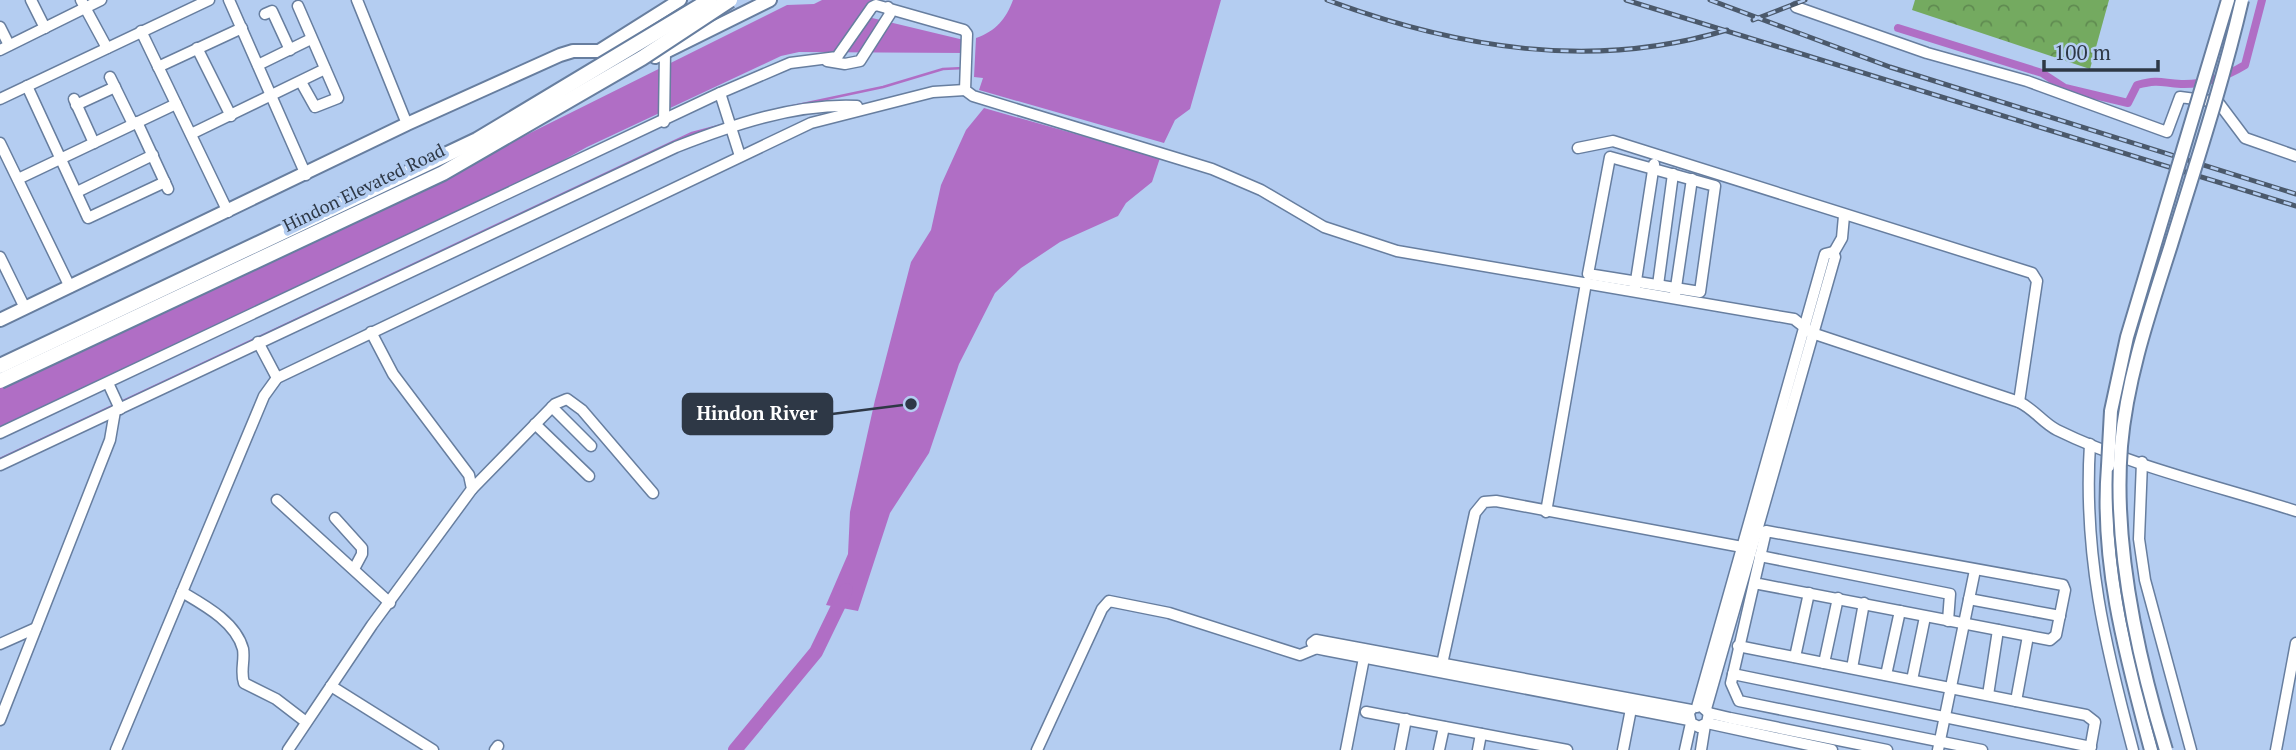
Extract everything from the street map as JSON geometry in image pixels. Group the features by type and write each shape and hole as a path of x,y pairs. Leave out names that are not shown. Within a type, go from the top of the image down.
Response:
{"highway":[{"name":"Hindon Elevated Road","path":"0,366 477,140 710,0"},
{"name":"Hindon Elevated Road","path":"0,381 443,173 642,58 730,0"}],"main road":[{"path":"0,320 306,175 407,124 560,55 573,51 599,51 680,0"},
{"path":"730,0 738,14"},
{"path":"599,51 629,72 770,0"},
{"path":"2151,750 2128,663 2109,564 2106,488 2111,411 2127,337 2228,0"},
{"path":"2166,750 2140,651 2128,573 2120,492 2121,444 2141,341 2242,0"}],"street":[{"path":"31,0 45,28"},
{"path":"0,27 4,48 45,28 83,4 102,0"},
{"path":"0,99 141,32 186,5 209,0"},
{"path":"229,0 306,175"},
{"path":"357,0 407,124"},
{"path":"83,4 107,48"},
{"path":"298,5 338,95 336,100 315,107 301,82"},
{"path":"0,433 111,388 664,118 790,63 822,60 842,54 872,7 881,5 957,25 967,34 965,85"},
{"path":"1796,7 1927,53 2017,78 2166,132 2180,97 2218,102 2245,138 2296,156"},
{"path":"822,60 845,64 862,59 888,8"},
{"path":"265,14 272,11 290,50"},
{"path":"158,67 242,28"},
{"path":"141,32 228,212"},
{"path":"258,65 311,39"},
{"path":"197,48 231,116"},
{"path":"664,118 665,55"},
{"path":"191,134 325,69"},
{"path":"27,86 88,218 166,185 153,155 112,82 75,102 94,142"},
{"path":"116,750 264,396 277,378 740,156 819,121 867,107 965,85 985,99 1166,153 1261,190 1324,227 1368,243 1464,264 1586,283 1675,293 1787,317 1798,321 1809,331 2019,402 2033,409 2055,429 2090,444 2296,511"},
{"path":"720,93 740,156"},
{"path":"18,179 176,104"},
{"path":"0,465 676,146 732,127 813,108 867,107"},
{"path":"1578,148 1609,141 2034,274 2037,281 2019,402"},
{"path":"0,143 70,287"},
{"path":"77,192 153,155"},
{"path":"1635,287 1656,155"},
{"path":"1609,157 1653,168 1715,186 1700,292 1675,293 1658,285 1635,287 1588,274 1609,157"},
{"path":"1675,293 1690,179 1695,167"},
{"path":"1658,285 1673,174"},
{"path":"1685,750 1699,716 1809,331 1825,254 1834,252 1842,239 1844,216"},
{"path":"1,260 25,308"},
{"path":"1546,512 1586,283"},
{"path":"1701,750 1699,716 1742,547 1809,331"},
{"path":"371,332 393,374 470,475 472,489"},
{"path":"258,342 277,378"},
{"path":"0,720 110,440 118,408 111,388"},
{"path":"288,750 472,489 561,400 575,402 653,493"},
{"path":"552,407 591,446"},
{"path":"535,425 589,475"},
{"path":"2090,444 2090,558 2098,606 2133,750"},
{"path":"2142,462 2139,539 2146,580 2191,750"},
{"path":"277,500 390,603"},
{"path":"1441,664 1477,507 1484,502 1496,501 1742,547"},
{"path":"334,518 362,548 362,554 354,569"},
{"path":"1754,583 2054,639 2065,590 2060,583 1766,531 1738,646 1731,683 1739,701 1939,746 1982,750"},
{"path":"1760,556 1950,594 1948,621"},
{"path":"1939,746 1975,570"},
{"path":"182,592 211,609 237,639 243,650 244,683 276,699 306,722"},
{"path":"1795,657 1809,593"},
{"path":"1824,663 1838,598"},
{"path":"1969,599 2060,616"},
{"path":"1037,750 1102,608 1109,601 1169,612 1300,654 1317,648"},
{"path":"1852,668 1864,603"},
{"path":"1886,675 1900,611"},
{"path":"1912,680 1925,617"},
{"path":"0,644 36,628"},
{"path":"1987,695 1998,630"},
{"path":"2016,701 2028,636"},
{"path":"1832,750 1699,716 1631,709 1364,658 1317,648 1312,644 1315,640 1886,750"},
{"path":"2276,750 2296,643"},
{"path":"1733,674 2091,748 2095,722 2090,716 1738,646"},
{"path":"1346,750 1364,658"},
{"path":"2286,698 2296,685"},
{"path":"331,686 433,750"},
{"path":"1623,750 1631,709"},
{"path":"1366,712 1481,734 1526,746 1567,750"},
{"path":"1400,750 1405,719"},
{"path":"1439,750 1444,727"},
{"path":"1478,750 1481,734"}],"green space":[{"path":"1915,0 2109,0 2090,69 1912,10"}],"shaded area":[{"path":"822,0 878,0 867,4 868,17 964,40 964,53 799,52 781,56 587,147 481,206 0,429 0,377 524,136 787,5 814,4"},
{"path":"1013,0 1221,0 1190,109 1175,120 1164,143 979,90 983,78 974,77 976,38 999,24"},
{"path":"984,108 1160,158 1152,182 1126,203 1118,216 1060,242 1021,268 995,293 959,364 929,453 890,513 858,611 826,605 848,554 850,512 875,400 911,262 931,230 941,185 966,130"}],"waterway":[{"path":"1898,28 2042,73 2065,88 2128,103 2137,85 2156,82 2198,83 2223,76 2245,65 2262,0"},
{"path":"779,109 883,87 943,69 964,68"},
{"path":"0,459 692,133 726,124"},
{"path":"735,750 816,652 846,590"}],"railway":[{"path":"1327,0 1425,31 1525,48 1575,51 1626,49 1676,42 1727,30"},
{"path":"1626,0 2296,206"},
{"path":"1710,0 1890,67 2296,194"},
{"path":"1753,20 1805,0"}],"place":[{"name":"Hindon River","path":"911,404"}]}
